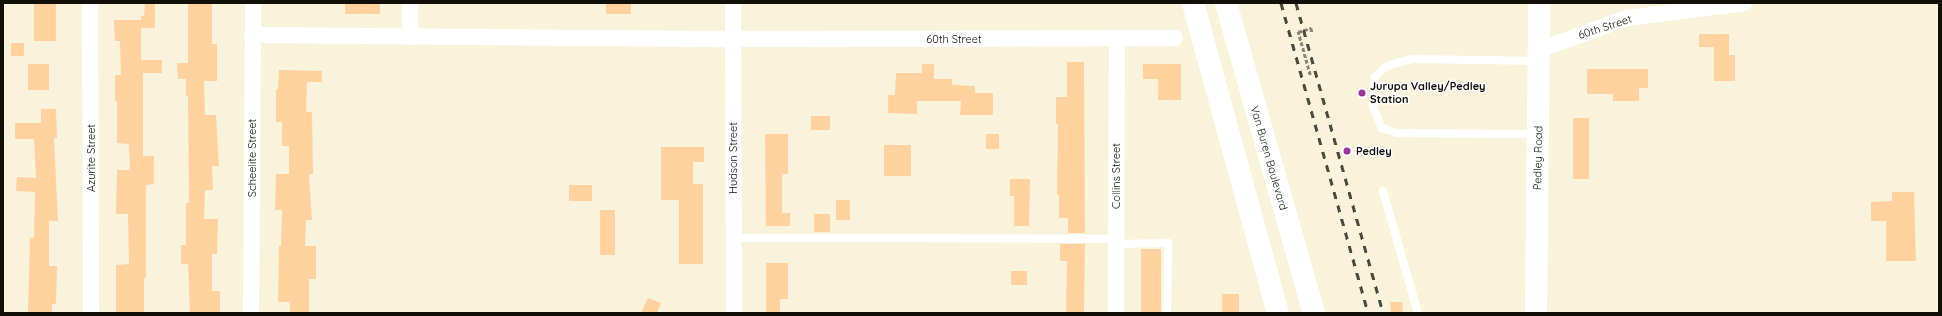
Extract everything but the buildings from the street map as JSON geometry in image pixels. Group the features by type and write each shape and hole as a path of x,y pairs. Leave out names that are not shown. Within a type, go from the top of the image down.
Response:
{"main road":[{"path":"1193,3 1278,313"},
{"name":"Van Buren Boulevard","path":"1226,3 1314,311"},
{"name":"Pedley Road","path":"1536,313 1539,3"}],"street":[{"name":"Azurite Street","path":"90,3 92,313"},
{"name":"Scheelite Street","path":"251,313 253,3"},
{"path":"410,3 410,37"},
{"name":"Hudson Street","path":"733,3 734,313"},
{"name":"60th Street","path":"1539,56 1627,18 1744,3"},
{"name":"60th Street","path":"252,35 732,39 1175,38"},
{"name":"Collins Street","path":"1116,313 1117,38"}],"lane":[{"path":"1538,134 1397,133 1382,128 1373,107 1375,77 1385,67 1396,63 1413,59 1539,56"},
{"path":"1383,191 1418,313"},
{"path":"734,238 1116,241 1168,243 1167,313"}],"path":[{"path":"1310,74 1298,32 1311,28 1312,32"}],"railway":[{"path":"1281,3 1368,313"},
{"path":"1296,3 1383,313"}],"place":[{"name":"Jurupa Valley/Pedley Station","path":"1362,93"},
{"name":"Pedley","path":"1347,151"}]}
